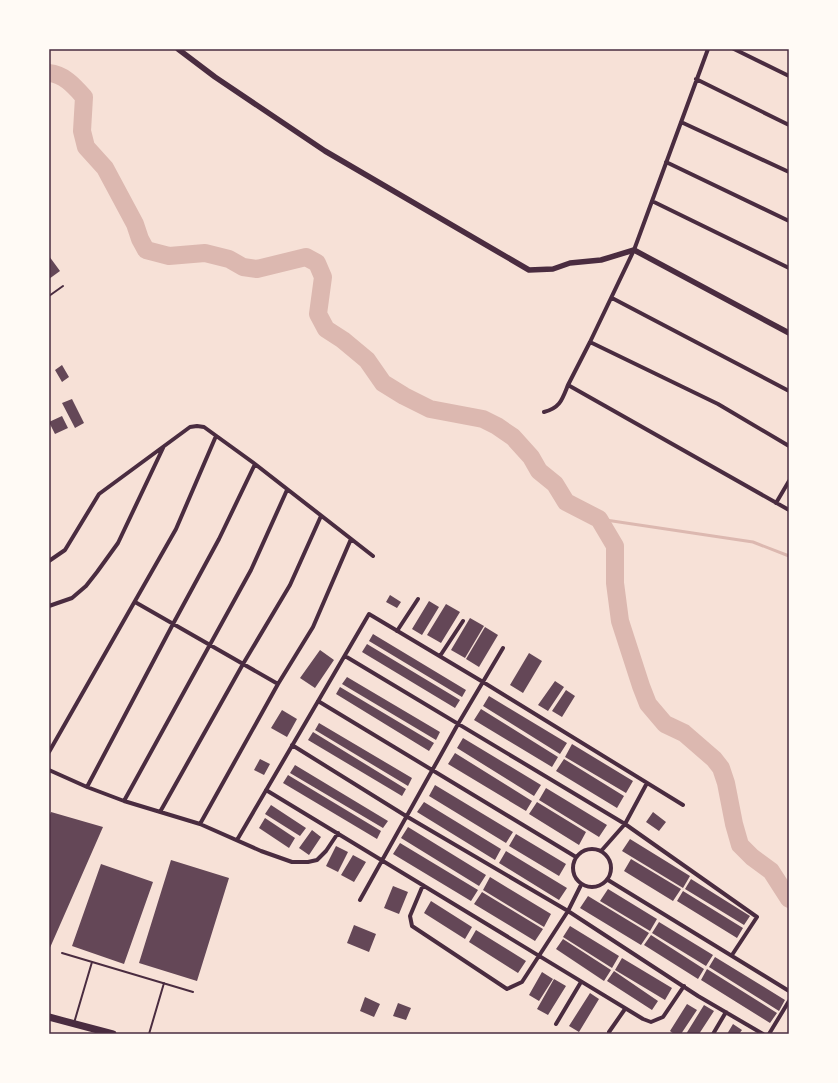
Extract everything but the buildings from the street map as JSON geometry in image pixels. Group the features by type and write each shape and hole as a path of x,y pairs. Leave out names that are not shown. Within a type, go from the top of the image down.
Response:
{"main road":[{"path":"49,1018 113,1034"}],"street":[{"path":"178,49 215,77 325,151 529,270 553,269 570,263 601,260 634,250 789,333"},
{"path":"544,412 555,408 561,402 634,250 708,49"},
{"path":"734,49 789,76"},
{"path":"696,80 789,125"},
{"path":"681,122 789,172"},
{"path":"666,162 789,221"},
{"path":"652,201 789,268"},
{"path":"612,298 789,391"},
{"path":"590,342 718,404 789,446"},
{"path":"568,385 789,510"},
{"path":"49,561 65,550 99,494 190,427 197,426 204,427 255,464 373,556"},
{"path":"49,752 176,529 216,436"},
{"path":"49,606 72,598 86,586 118,543 163,447"},
{"path":"87,787 219,539 255,464"},
{"path":"776,503 789,481"},
{"path":"124,801 251,570 287,490"},
{"path":"160,812 243,664 290,585 321,516"},
{"path":"200,824 278,684 313,627 351,539"},
{"path":"397,631 418,599"},
{"path":"135,602 278,684"},
{"path":"237,840 369,614 683,805"},
{"path":"440,656 463,621"},
{"path":"360,900 458,724 503,648"},
{"path":"345,656 625,824 757,917 732,955"},
{"path":"318,701 576,857"},
{"path":"292,745 406,816 568,911 684,986 763,1034"},
{"path":"49,770 124,801 200,824 261,851 292,862 308,862 317,860 326,851 338,833"},
{"path":"602,850 625,824 647,783"},
{"path":"266,790 643,1019 651,1022 657,1021 663,1017 684,986"},
{"path":"592,848 602,850 609,858 612,869 608,880 600,886 591,888 582,885 574,877 572,867 576,857 583,850 592,848"},
{"path":"608,880 789,991"},
{"path":"423,886 410,916 412,926 507,989 522,982 568,911 582,885"},
{"path":"556,1024 582,982"},
{"path":"769,1034 789,1001"},
{"path":"610,1032 625,1009"},
{"path":"713,1034 726,1012"}],"lane":[{"path":"49,296 63,286"},
{"path":"62,953 193,992"},
{"path":"74,1024 92,962"},
{"path":"149,1034 164,983"}],"waterway":[{"path":"49,73 64,78 84,97 82,131 86,147 105,168 135,224 140,239 146,250 169,256 205,253 229,259 243,267 257,269 306,257 317,263 323,277 318,314 326,329 343,340 367,360 383,383 404,396 430,409 483,419 497,426 513,437 531,457 539,471 555,484 566,502 599,519 615,546 615,583 620,621 648,704 665,724 684,733 714,759 721,768 726,783 734,824 740,845 752,857 771,871 789,899"},
{"path":"599,519 753,542 789,556"}]}
